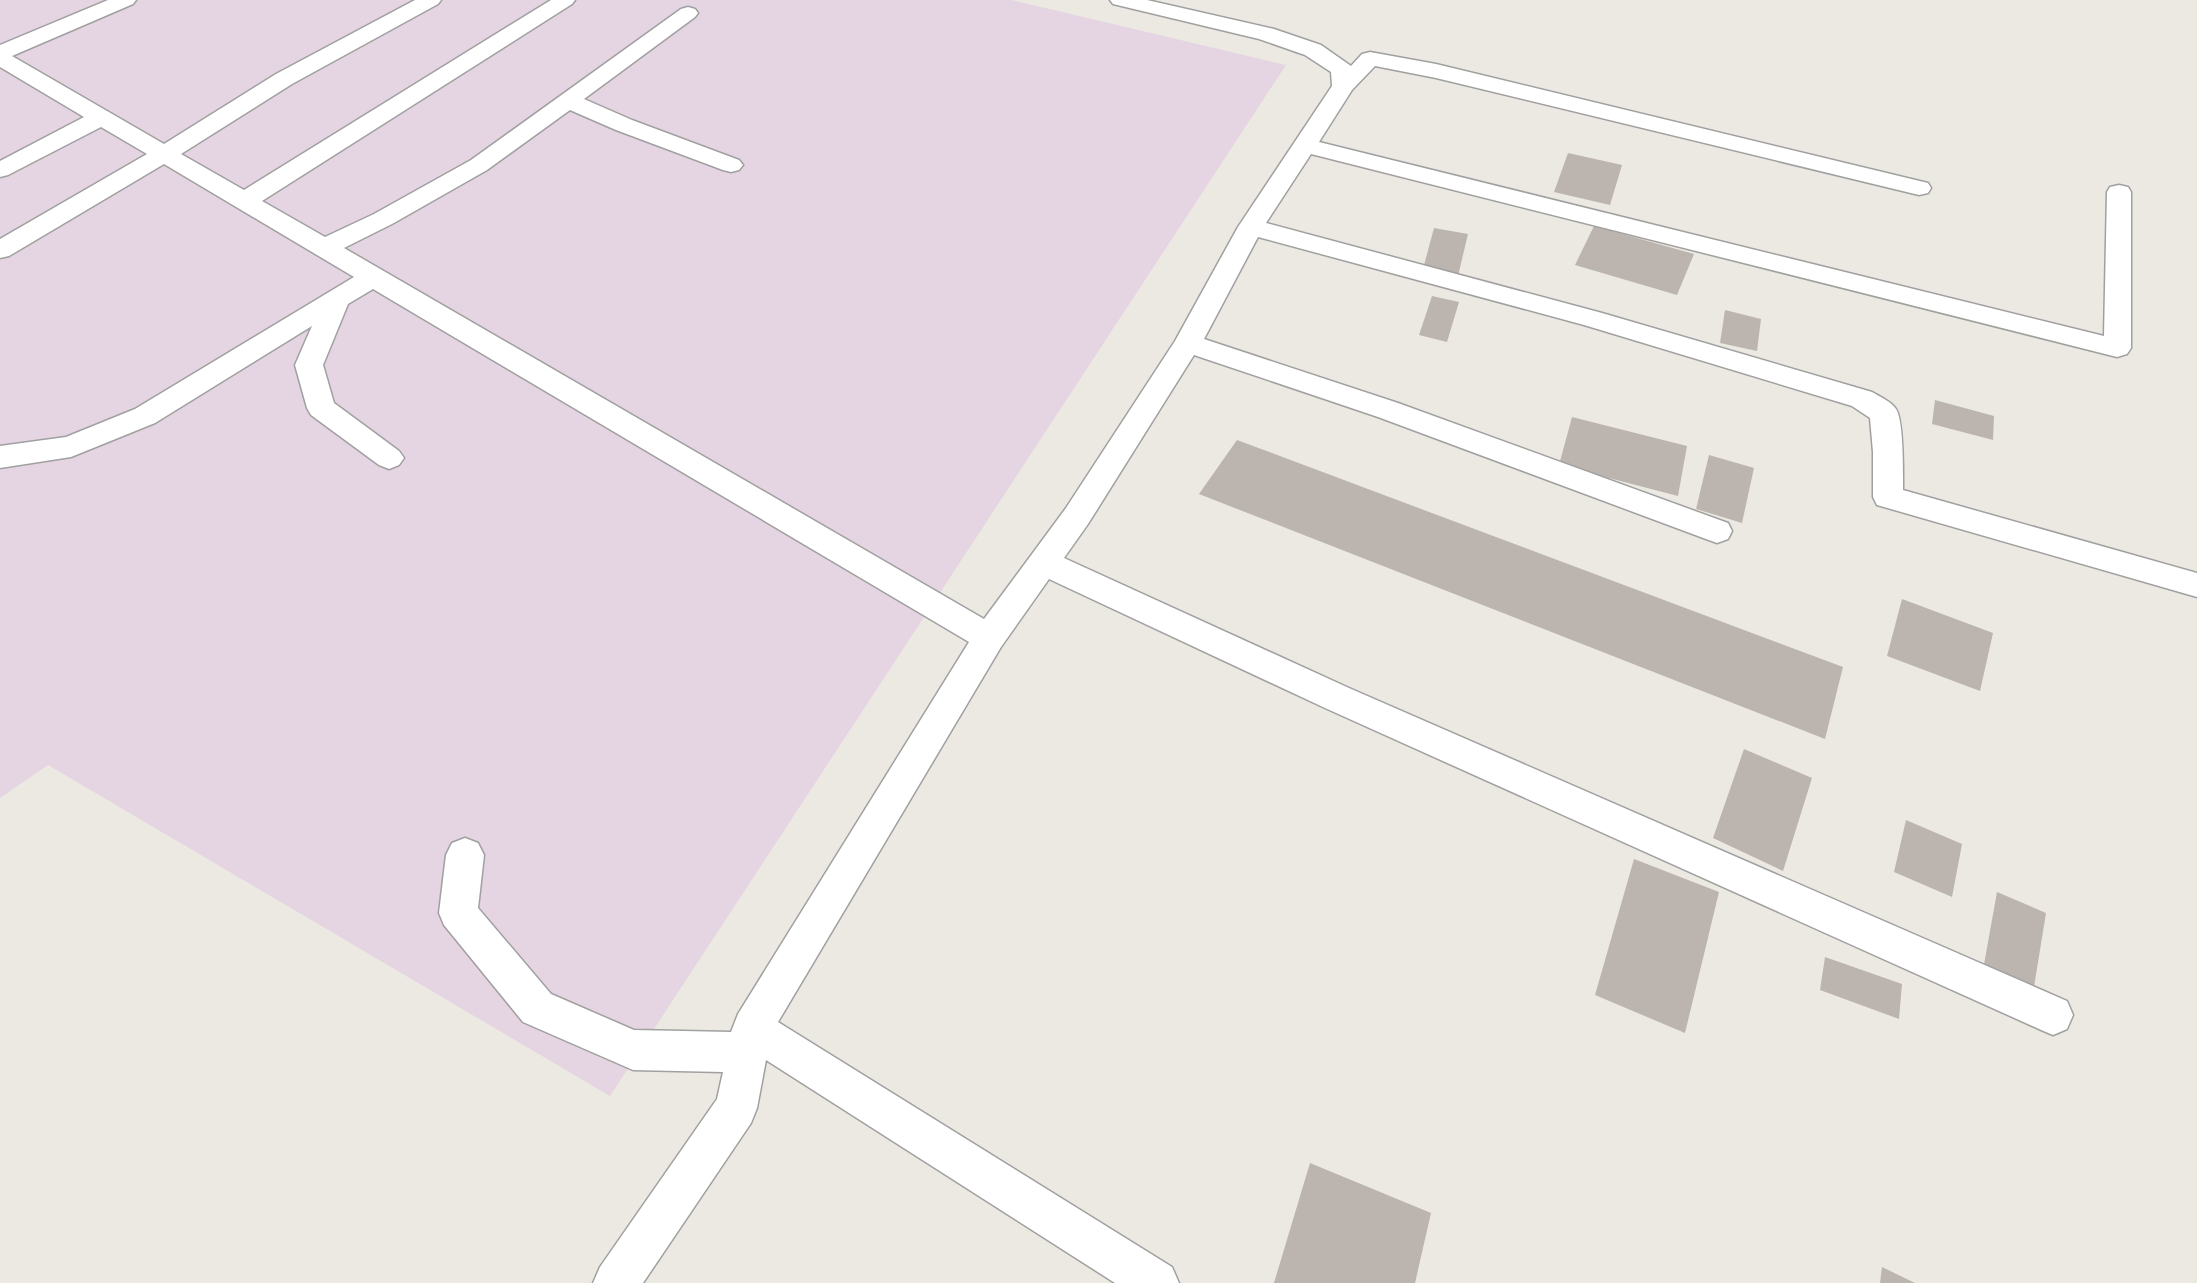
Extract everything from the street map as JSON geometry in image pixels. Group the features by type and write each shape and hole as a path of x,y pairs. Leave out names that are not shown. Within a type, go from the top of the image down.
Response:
{"street":[{"path":"0,56 126,0"},
{"path":"0,250 164,154 284,79 431,0"},
{"path":"244,201 565,0"},
{"path":"1120,0 1266,34 1313,50 1342,69 1343,86"},
{"path":"324,248 383,219 479,165 688,13"},
{"path":"0,56 989,638"},
{"path":"616,1283 736,1108 749,1040 989,638 1077,516 1188,343 1251,227 1343,86 1370,59 1409,66 1918,188"},
{"path":"569,101 624,125 731,165"},
{"path":"0,170 102,117"},
{"path":"1306,146 2117,348 2119,192"},
{"path":"1251,227 1593,319 1862,399 1884,412 1888,452 1888,496 2197,585"},
{"path":"0,457 71,447 145,416 373,277"},
{"path":"336,300 309,365 321,408 389,458"},
{"path":"1188,343 1388,410 1717,531"},
{"path":"1044,562 1337,698 2053,1015"},
{"path":"465,855 459,913 537,1008 633,1050 749,1040 1156,1283"}],"shaded area":[{"path":"0,0 1012,0 1286,65 610,1096 48,765 0,798"}],"building":[{"path":"1568,153 1622,165 1610,205 1554,192"},
{"path":"1594,226 1694,254 1677,295 1575,265"},
{"path":"1434,228 1468,234 1458,276 1423,269"},
{"path":"1432,296 1459,302 1447,342 1419,335"},
{"path":"1725,310 1761,319 1757,351 1720,343"},
{"path":"1935,400 1994,416 1993,440 1932,424"},
{"path":"1572,417 1687,446 1678,496 1559,465"},
{"path":"1237,440 1843,667 1825,739 1199,494"},
{"path":"1709,455 1754,468 1742,523 1696,509"},
{"path":"1902,599 1993,633 1980,691 1887,656"},
{"path":"1744,749 1812,778 1783,871 1713,838"},
{"path":"1906,820 1962,844 1952,897 1894,872"},
{"path":"1634,859 1719,892 1685,1033 1595,995"},
{"path":"1997,892 2046,913 2033,993 1983,970"},
{"path":"1825,957 1902,984 1899,1019 1820,990"},
{"path":"1310,1163 1431,1213 1415,1283 1274,1283"},
{"path":"1882,1267 1915,1283 1880,1283"}]}
